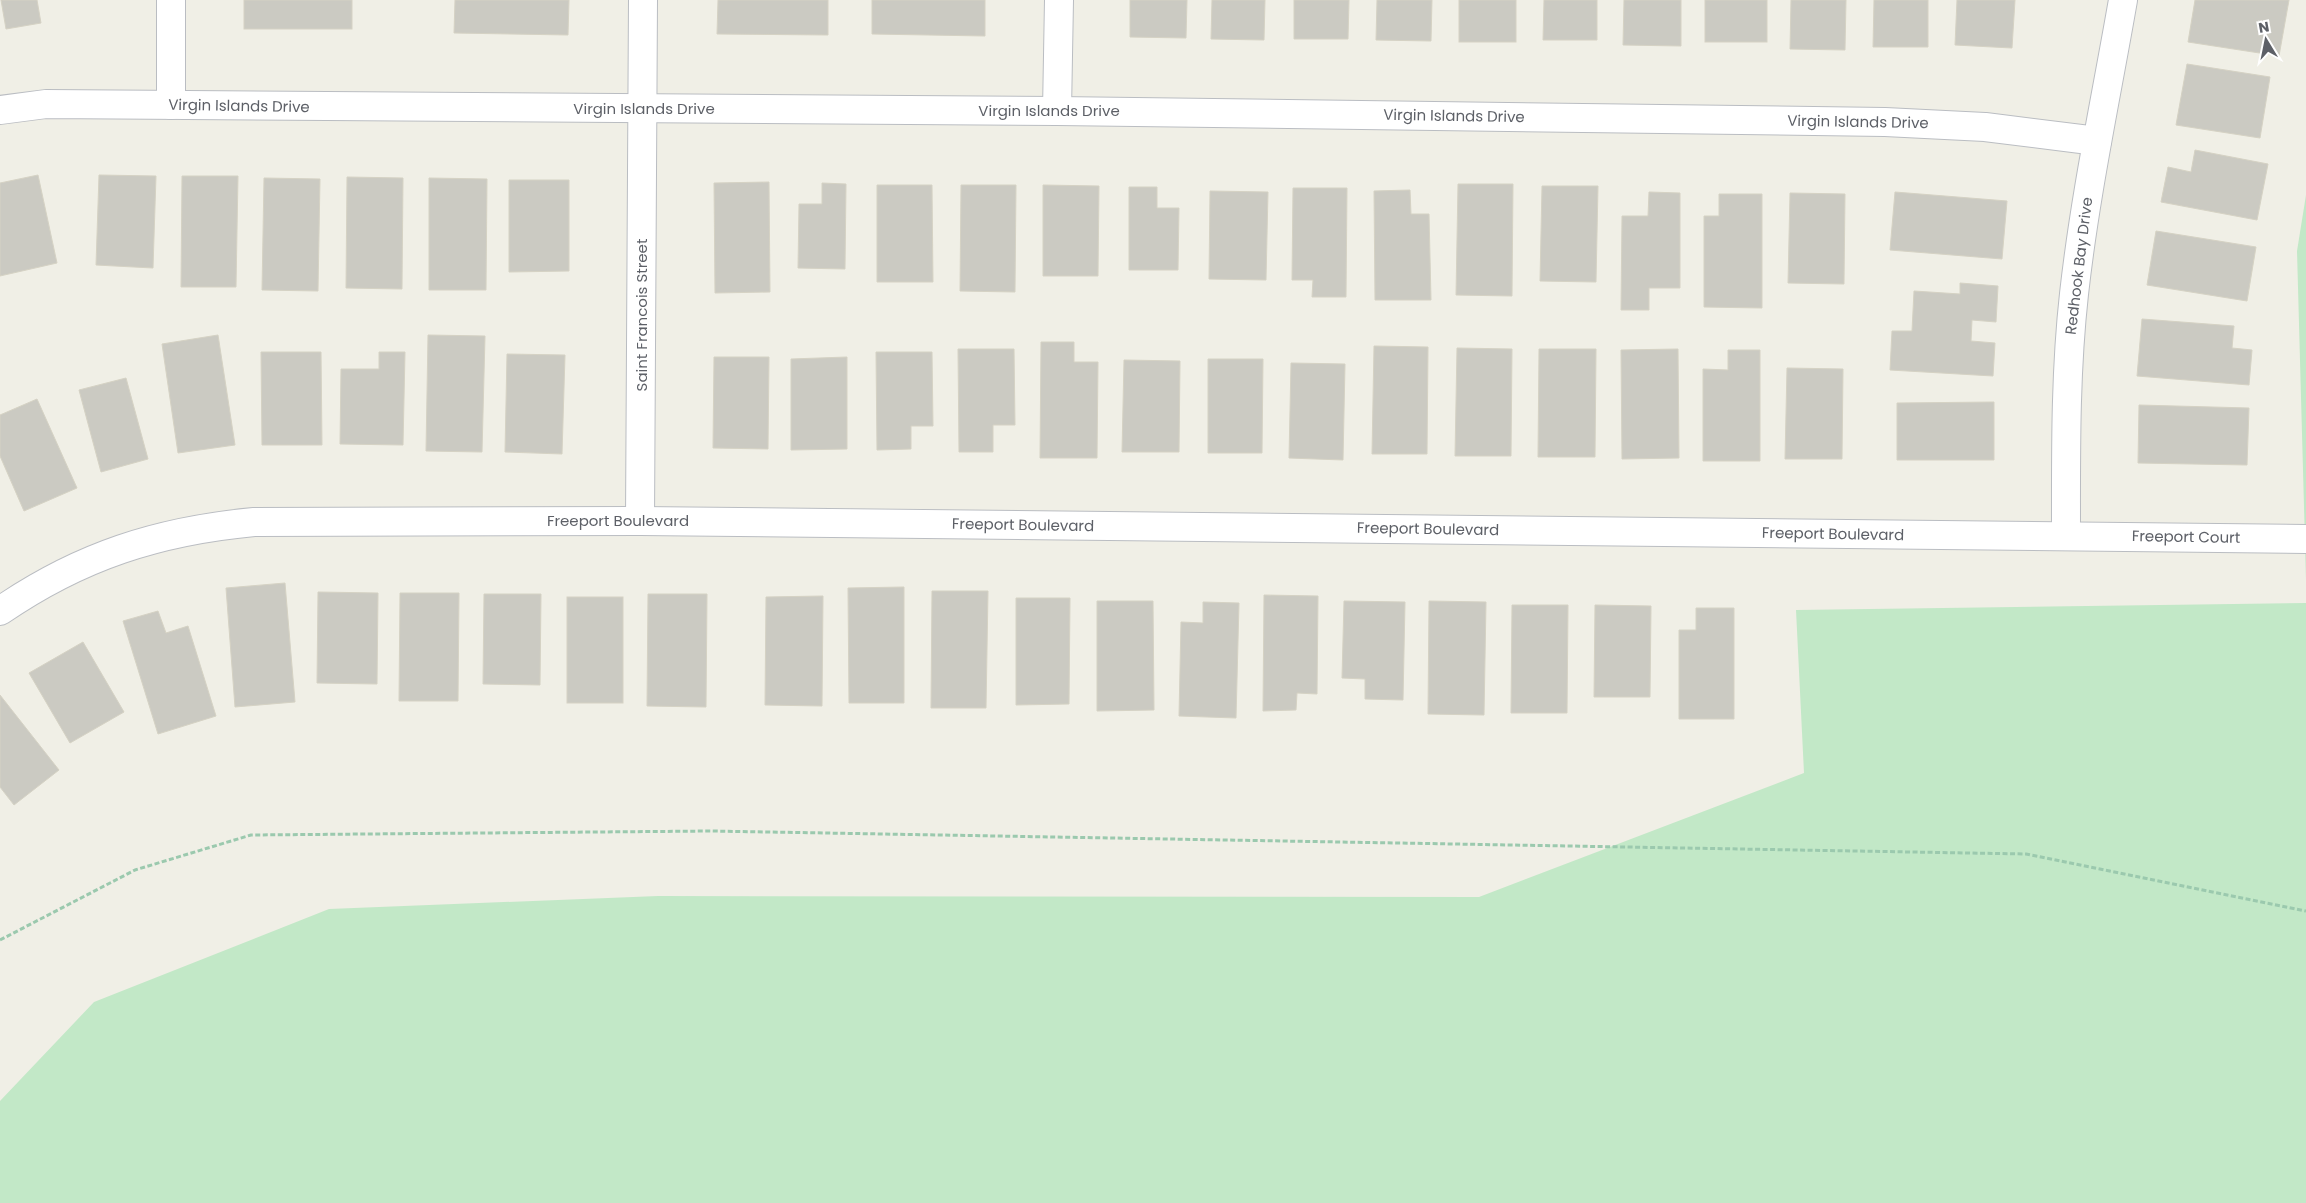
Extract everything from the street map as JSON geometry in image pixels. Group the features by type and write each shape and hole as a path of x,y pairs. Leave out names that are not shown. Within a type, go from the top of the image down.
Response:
{"street":[{"path":"171,105 172,0"},
{"name":"Saint Francois Street","path":"640,521 644,0"},
{"path":"1057,111 1059,0"},
{"name":"Redhook Bay Drive","path":"2066,536 2066,398 2070,340 2081,241 2096,141 2123,0"},
{"name":"Virgin Islands Drive","path":"0,110 46,104 644,110 1057,111 1885,122 1985,127 2096,141"},
{"name":"Freeport Boulevard","path":"0,611 35,587 70,569 112,552 209,526 254,522 640,521 2066,536"},
{"name":"Freeport Court","path":"2066,536 2306,539"}],"path":[{"path":"0,940 135,870 251,835 711,831 2026,854 2306,911"}],"green space":[{"path":"2306,195 2306,580 2297,251"},
{"path":"2306,603 2306,1203 0,1203 0,1101 94,1002 329,909 658,896 1479,897 1804,773 1796,610"}],"building":[{"path":"1,0 37,0 41,23 6,29"},
{"path":"244,0 352,0 352,29 244,29"},
{"path":"455,0 569,0 568,35 454,33"},
{"path":"718,0 828,0 828,35 717,34"},
{"path":"872,0 985,0 985,36 872,34"},
{"path":"1130,0 1187,0 1186,38 1130,37"},
{"path":"1212,0 1265,0 1264,40 1211,39"},
{"path":"1294,0 1349,0 1348,39 1294,39"},
{"path":"1377,0 1432,0 1431,41 1376,40"},
{"path":"1459,0 1516,0 1516,42 1459,42"},
{"path":"1544,0 1597,0 1597,40 1543,40"},
{"path":"1624,0 1681,0 1681,46 1623,45"},
{"path":"1705,0 1767,0 1767,42 1705,42"},
{"path":"1791,0 1846,0 1845,50 1790,49"},
{"path":"1874,0 1928,0 1928,47 1873,47"},
{"path":"1957,0 2015,0 2012,48 1955,45"},
{"path":"2195,0 2289,0 2279,56 2188,42"},
{"path":"2187,64 2270,77 2260,138 2176,125"},
{"path":"2195,150 2268,164 2257,220 2161,202 2168,167 2191,172"},
{"path":"38,175 57,263 0,276 0,183"},
{"path":"99,175 156,176 153,268 96,265"},
{"path":"182,176 238,176 236,287 181,287"},
{"path":"347,177 403,178 402,289 346,288"},
{"path":"264,178 320,179 318,291 262,290"},
{"path":"429,178 487,179 486,290 429,290"},
{"path":"509,180 569,180 569,271 509,272"},
{"path":"769,182 770,292 715,293 714,183"},
{"path":"822,183 846,184 845,269 798,268 799,204 822,204"},
{"path":"1458,184 1513,184 1512,296 1456,295"},
{"path":"877,185 932,185 933,282 877,282"},
{"path":"961,185 1016,185 1015,292 960,291"},
{"path":"1043,185 1099,186 1098,276 1043,276"},
{"path":"1542,186 1598,186 1596,282 1540,281"},
{"path":"1129,187 1157,187 1157,208 1179,208 1178,270 1129,270"},
{"path":"1293,188 1347,188 1346,297 1312,297 1313,280 1292,280"},
{"path":"1410,190 1411,214 1429,214 1431,300 1375,300 1374,191"},
{"path":"1210,191 1268,192 1266,280 1209,279"},
{"path":"1649,192 1680,193 1680,288 1649,288 1649,310 1621,310 1622,216 1648,216"},
{"path":"1895,192 2007,201 2002,259 1890,250"},
{"path":"1790,193 1845,194 1844,284 1788,283"},
{"path":"1719,194 1762,194 1762,308 1704,307 1704,216 1719,216"},
{"path":"2156,231 2256,247 2247,301 2147,285"},
{"path":"1960,283 1998,286 1996,322 1972,320 1971,341 1995,343 1993,376 1890,370 1892,331 1912,331 1914,291 1960,294"},
{"path":"2142,319 2234,326 2232,348 2252,350 2249,385 2137,376"},
{"path":"218,335 235,445 178,453 162,344"},
{"path":"428,335 485,336 482,452 426,451"},
{"path":"1041,342 1074,342 1074,362 1098,362 1097,458 1040,458"},
{"path":"1374,346 1428,347 1427,454 1372,454"},
{"path":"1457,348 1512,349 1511,456 1455,456"},
{"path":"958,349 1014,349 1015,425 993,425 993,452 959,452"},
{"path":"1539,349 1596,349 1595,457 1538,457"},
{"path":"1678,349 1679,458 1622,459 1621,350"},
{"path":"1728,350 1760,350 1760,461 1703,461 1703,369 1728,370"},
{"path":"261,352 321,352 322,445 262,445"},
{"path":"379,352 405,352 403,445 340,444 341,369 379,369"},
{"path":"876,352 932,352 933,426 911,426 911,449 877,450"},
{"path":"507,354 565,355 562,454 505,452"},
{"path":"714,357 769,357 768,449 713,448"},
{"path":"847,357 847,449 791,450 791,359"},
{"path":"1208,359 1263,359 1262,453 1208,453"},
{"path":"1124,360 1180,361 1179,452 1122,452"},
{"path":"1291,363 1345,364 1343,460 1289,458"},
{"path":"1787,368 1843,369 1842,459 1785,459"},
{"path":"126,378 148,459 101,472 79,390"},
{"path":"37,399 77,488 24,511 0,456 0,415"},
{"path":"1994,402 1994,460 1897,460 1897,403"},
{"path":"2139,405 2249,408 2247,465 2138,463"},
{"path":"285,583 295,702 235,707 226,588"},
{"path":"904,587 904,703 849,703 848,588"},
{"path":"932,591 988,591 986,708 931,708"},
{"path":"318,592 378,593 377,684 317,683"},
{"path":"400,593 459,593 458,701 399,701"},
{"path":"484,594 541,594 540,685 483,684"},
{"path":"648,594 707,594 706,707 647,706"},
{"path":"1264,595 1318,596 1317,694 1297,693 1296,710 1263,711"},
{"path":"823,596 822,706 765,705 766,597"},
{"path":"567,597 623,597 623,703 567,703"},
{"path":"1016,598 1070,598 1069,704 1016,705"},
{"path":"1097,601 1153,601 1154,710 1097,711"},
{"path":"1344,601 1405,602 1403,700 1365,699 1365,679 1342,678"},
{"path":"1429,601 1486,602 1484,715 1428,714"},
{"path":"1203,602 1239,603 1236,718 1179,716 1181,622 1203,623"},
{"path":"1512,605 1568,605 1567,713 1511,713"},
{"path":"1595,605 1651,606 1650,697 1594,697"},
{"path":"1696,608 1734,608 1734,719 1679,719 1679,630 1696,630"},
{"path":"158,611 166,633 188,626 216,716 158,734 123,621"},
{"path":"83,642 124,712 70,743 29,673"},
{"path":"0,695 59,770 14,805 0,787"}]}
